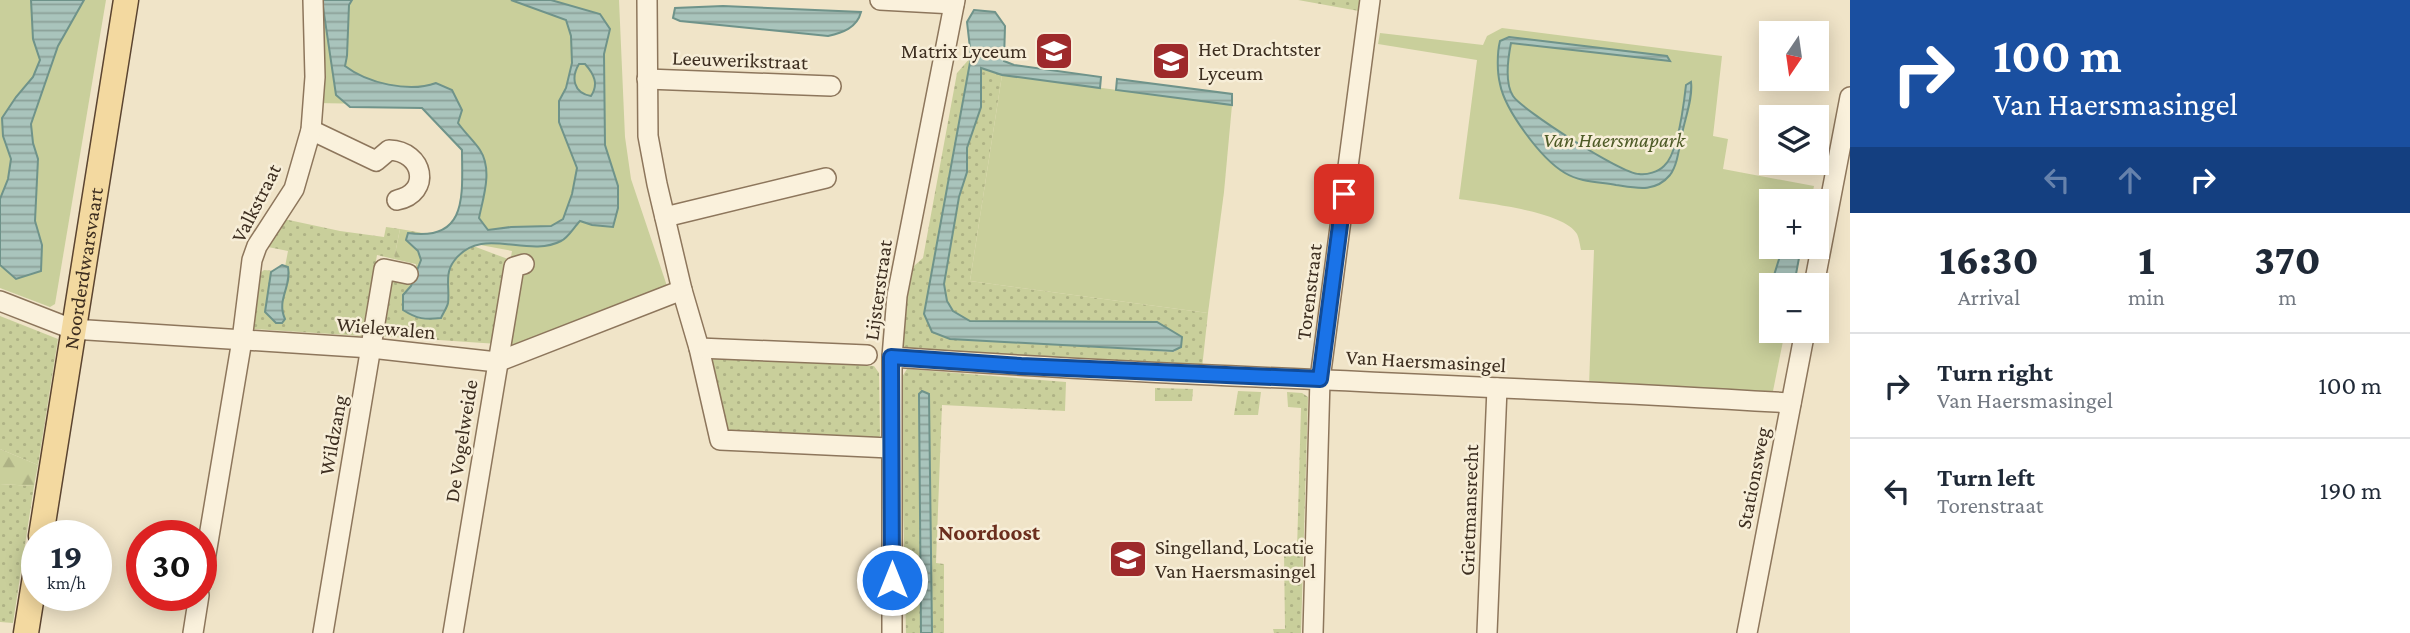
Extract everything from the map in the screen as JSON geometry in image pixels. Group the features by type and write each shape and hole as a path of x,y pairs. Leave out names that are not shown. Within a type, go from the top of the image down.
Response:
{"main road":[{"name":"Noorderdwarsvaart","path":"44,520 125,0"},
{"path":"26,633 30,611"}],"street":[{"name":"Valkstraat","path":"212,520 243,340 252,260 257,246 294,189 311,130 315,77 313,0"},
{"name":"Leeuwerikstraat","path":"647,0 648,136 664,217 720,440 890,448"},
{"path":"880,0 955,2"},
{"name":"Torenstraat","path":"1313,633 1320,379 1370,0"},
{"name":"Lijsterstraat","path":"892,633 891,357 897,296 955,2"},
{"name":"Leeuwerikstraat","path":"647,79 831,86"},
{"path":"1816,273 1850,97"},
{"path":"311,130 376,161 389,150 397,150 413,159 419,172 418,187 407,197 397,200"},
{"path":"664,217 826,177"},
{"name":"De Vogelweide","path":"453,633 514,267 524,264"},
{"name":"Wildzang","path":"323,633 384,269 408,274"},
{"name":"Wielewalen","path":"0,301 72,329 371,348 497,362 682,290"},
{"name":"Stationsweg","path":"1746,633 1803,343"},
{"path":"699,348 867,355"},
{"name":"Van Haersmasingel","path":"891,357 1021,366 1791,403"},
{"name":"Grietmansrecht","path":"1487,633 1497,388"},
{"path":"193,633 196,611"}],"green space":[{"path":"0,0 106,0 55,304 50,307 0,288"},
{"path":"318,0 619,0 625,137 631,179 669,292 494,354 512,251 475,244 465,197 464,148 424,105 316,103"},
{"path":"1298,0 1360,0 1359,11"},
{"name":"Van Haersmapark","path":"1502,28 1722,56 1713,136 1728,139 1723,169 1814,186 1813,189 1759,189 1759,259 1799,259 1797,273 1759,273 1759,343 1783,343 1772,396 1589,386 1594,250 1581,250 1577,234 1557,219 1522,209 1459,199 1477,60 1378,44 1380,33 1483,45 1487,36"},
{"path":"971,57 924,314 932,332 950,339 1174,352 1181,346 970,321 953,311 947,301 944,284 959,197 967,172 967,148 981,107 981,67 1002,75 970,281 1208,313 1202,368 905,349 899,340 903,308 914,266 923,258 957,73"},
{"path":"1002,75 1232,105 1208,313 970,281"},
{"path":"284,219 384,237 386,227 400,229 394,259 377,255 363,336 253,329 257,276 264,270 284,272 288,251 268,247"},
{"path":"400,229 452,238 424,266 394,259"},
{"path":"452,238 513,261 498,344 379,336 389,280 412,280 416,264 424,266"},
{"path":"0,316 58,339 38,465 0,449"},
{"path":"708,356 874,366 879,373 880,436 875,439 728,433"},
{"path":"907,369 1066,382 1065,411 942,405 936,563 944,564 944,633 906,633 900,380"},
{"path":"1155,388 1193,389 1192,401 1155,401"},
{"path":"1238,391 1261,392 1258,415 1234,415"},
{"path":"1287,392 1302,393 1308,397 1301,633 1274,633 1273,629 1285,629 1284,551 1297,550 1301,408 1288,407"},
{"path":"0,449 38,465 34,486 0,484"},
{"path":"0,484 34,486 29,520 21,520 21,571 13,623 0,622"}],"water":[{"path":"31,0 84,0 58,46 31,124 38,159 35,221 42,245 41,271 16,279 0,265 0,199 8,179 11,159 3,136 2,118 33,77 40,60 33,39"},
{"path":"322,0 352,0 349,5 345,66 365,77 389,85 413,87 436,83 452,90 462,110 458,123 484,158 486,184 479,218 488,230 551,226 563,219 577,168 559,122 559,101 566,88 572,63 571,36 566,20 511,0 551,0 600,14 610,29 604,54 605,145 618,186 618,208 613,227 580,221 564,240 548,246 491,243 465,250 451,266 448,276 448,303 441,318 417,317 403,310 403,295 411,286 421,260 418,251 406,240 408,233 428,234 442,230 452,222 461,198 462,150 422,108 350,107 336,95","holes":["579,64 585,64 594,79 595,87 591,96 580,92 575,84 576,69"]},
{"path":"723,6 861,12 852,26 828,36 680,21 673,18 675,8"},
{"path":"974,10 995,12 1005,26 1004,61 1014,65 1101,77 1100,88 1002,75 981,68 981,107 967,148 967,172 959,197 944,284 947,301 953,311 970,321 1157,322 1182,337 1181,347 1173,351 950,339 932,332 924,314 971,57 967,22"},
{"path":"1509,37 1667,56 1670,61 1511,43 1508,77 1513,96 1534,114 1613,164 1642,174 1659,170 1669,160 1680,128 1686,85 1691,82 1690,101 1678,155 1670,175 1658,185 1638,188 1571,176 1545,157 1516,120 1503,95 1498,74 1498,51 1500,41"},
{"path":"1117,79 1232,94 1232,105 1116,90"},
{"path":"1779,259 1799,259 1796,273 1775,273"},
{"path":"282,265 288,267 289,274 282,305 285,319 282,323 276,323 265,312 271,272"},
{"path":"922,391 929,394 932,633 921,633 919,394"}],"place":[{"name":"Matrix Lyceum","path":"1054,51"},
{"name":"Het Drachtster Lyceum","path":"1171,61"},
{"name":"Singelland, Locatie Van Haersmasingel","path":"1128,559"}],"district":[{"name":"Noordoost","path":"989,532"}],"route":[{"path":"892,580 891,357 1021,366 1320,379 1344,194"}]}
